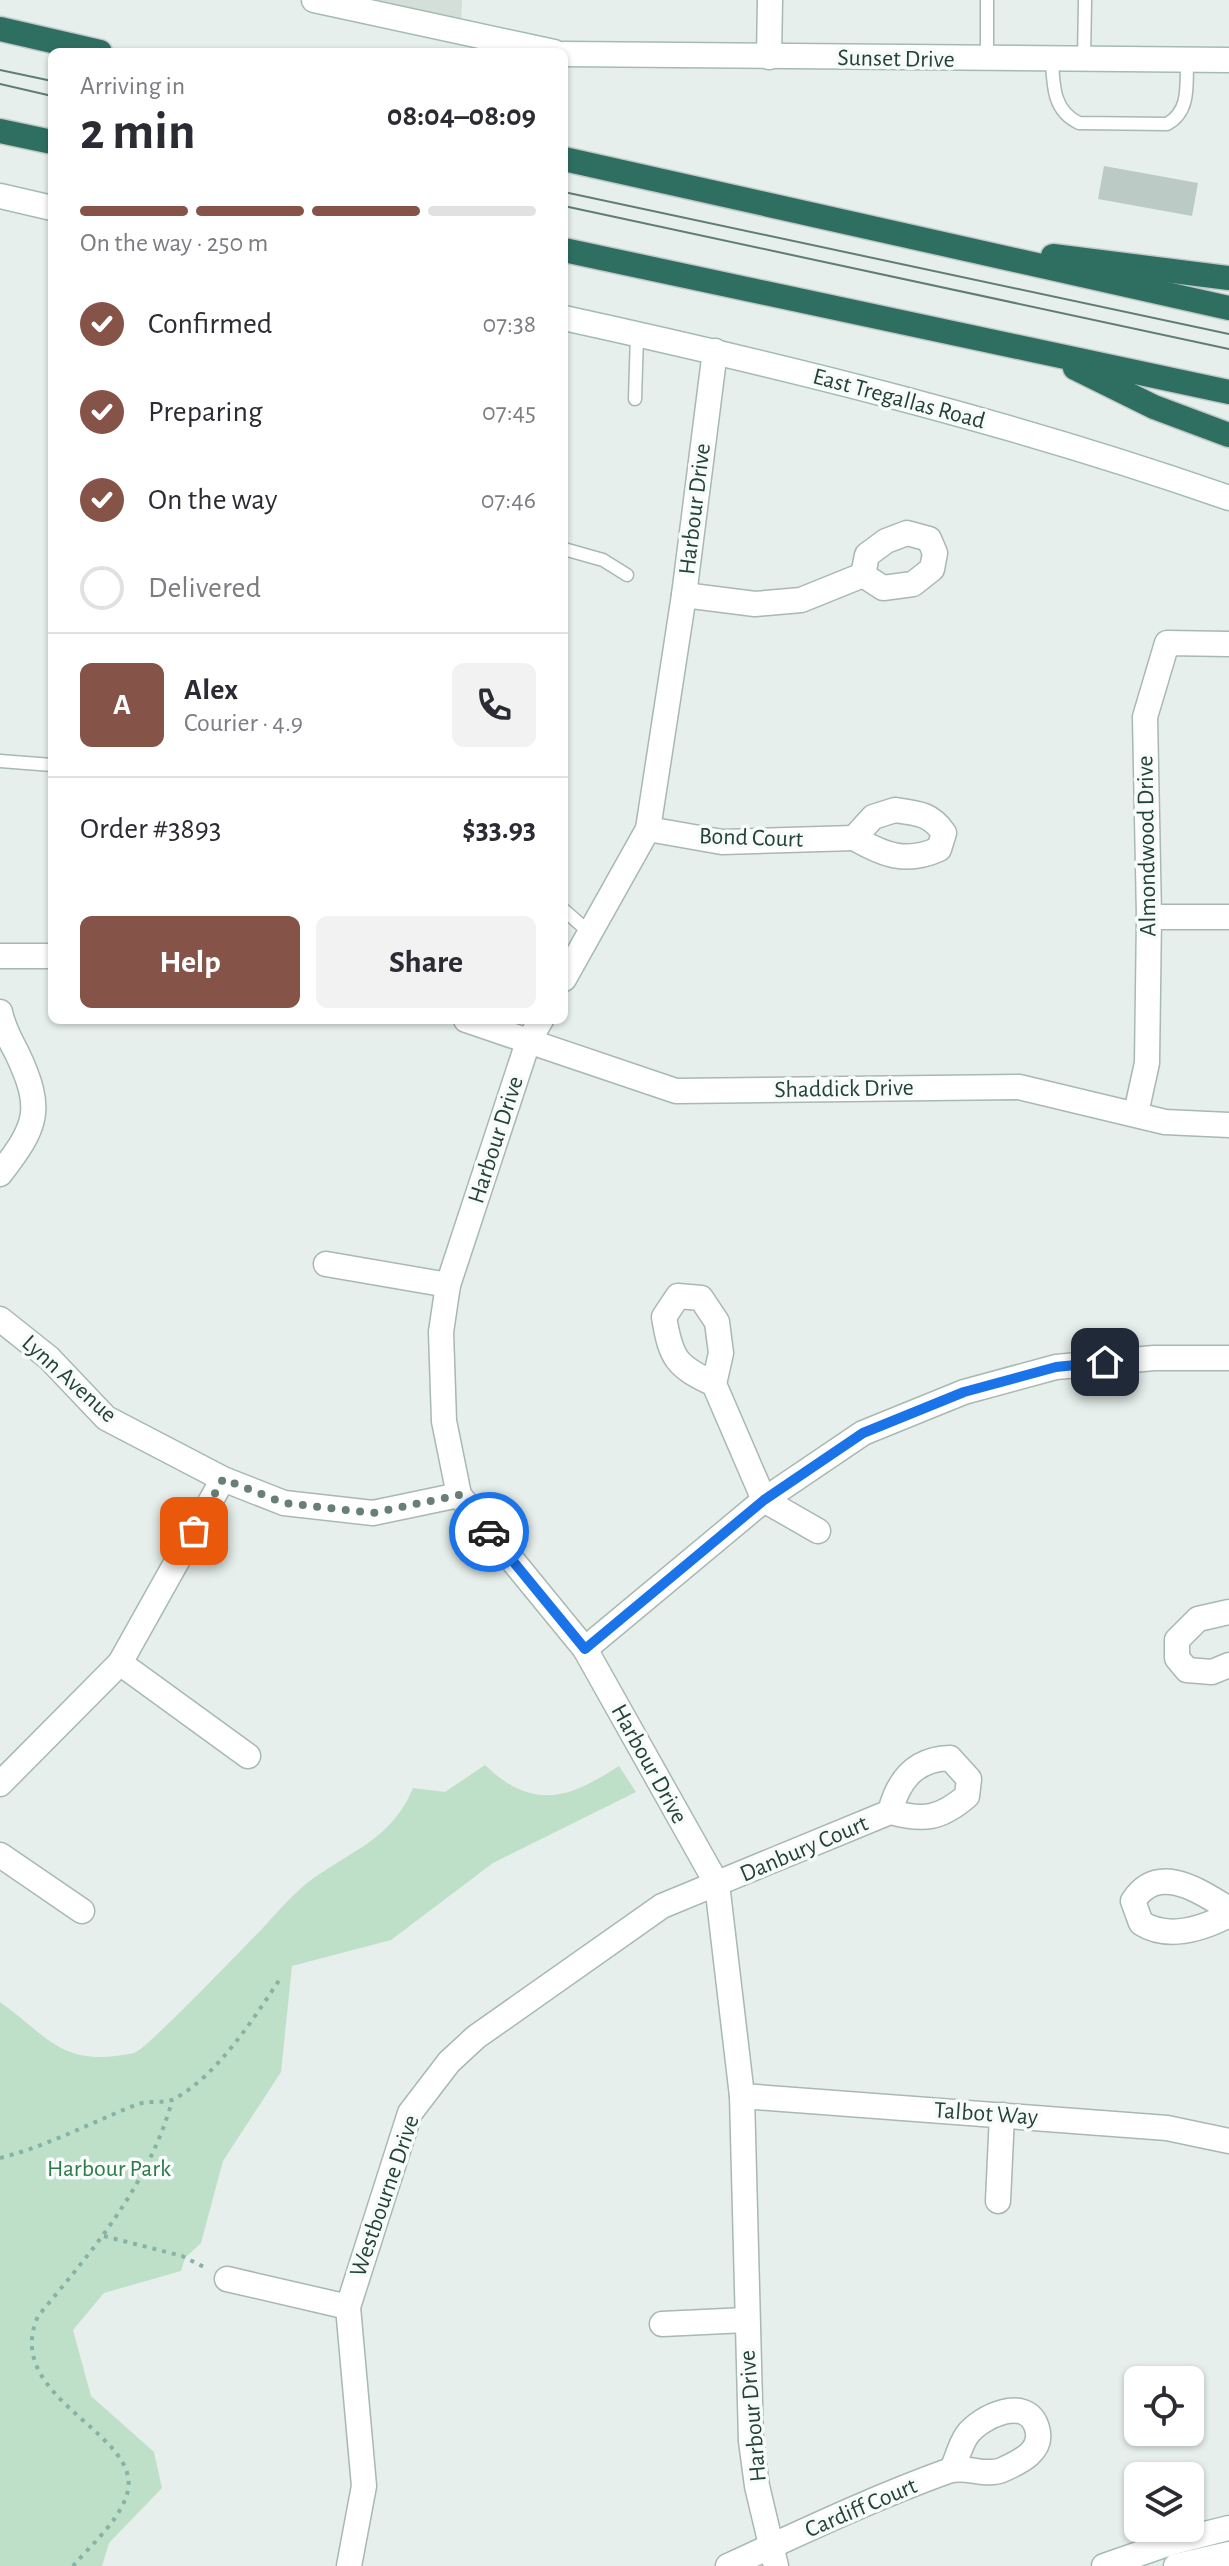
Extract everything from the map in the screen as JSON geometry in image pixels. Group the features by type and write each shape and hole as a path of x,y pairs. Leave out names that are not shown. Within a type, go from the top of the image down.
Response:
{"highway":[{"path":"0,29 83,48"},
{"path":"0,131 48,141"},
{"path":"568,160 900,237 1229,308"},
{"path":"900,237 1229,278"},
{"path":"568,251 1229,392"},
{"path":"1040,351 1154,407 1229,435"}],"street":[{"path":"314,0 363,5 538,48"},
{"path":"769,57 770,0"},
{"name":"Sunset Drive","path":"568,54 1229,60"},
{"path":"0,196 48,207"},
{"name":"East Tregallas Road","path":"568,319 715,351 1028,432 1229,498"},
{"name":"Harbour Drive","path":"568,972 648,829 684,595 715,351"},
{"path":"684,595 755,604 801,600 863,575"},
{"name":"Almondwood Drive","path":"1136,1113 1147,1063 1149,917 1145,717 1167,643 1229,644"},
{"name":"Bond Court","path":"648,829 722,842 854,838"},
{"path":"1149,917 1229,917"},
{"path":"0,956 48,956"},
{"path":"0,1012 26,1073 36,1108 25,1142 0,1174"},
{"name":"Shaddick Drive","path":"477,1024 676,1091 1019,1087 1165,1122 1229,1125"},
{"name":"Harbour Drive","path":"539,1024 528,1042 448,1285 441,1332 444,1421 459,1495 585,1649 717,1884 742,2096 751,2441 773,2556"},
{"path":"326,1264 448,1285"},
{"name":"Lynn Avenue","path":"0,1319 49,1358 106,1418 223,1479 284,1503 373,1513 459,1495"},
{"path":"585,1649 764,1500 863,1433 964,1392 1056,1367 1154,1358 1229,1358"},
{"path":"714,1384 764,1500 818,1531"},
{"path":"0,1784 120,1663 223,1479"},
{"path":"1229,1612 1198,1619 1177,1640 1177,1658 1187,1670 1212,1672 1229,1665"},
{"path":"120,1663 248,1756"},
{"name":"Danbury Court","path":"717,1884 890,1812"},
{"path":"0,1855 82,1911"},
{"path":"1229,1909 1184,1882 1155,1882 1140,1891 1133,1901 1141,1923 1161,1932 1187,1931 1229,1915"},
{"name":"Westbourne Drive","path":"349,2566 364,2486 348,2307 410,2113 449,2062 476,2037 662,1906 717,1884"},
{"name":"Talbot Way","path":"742,2096 1167,2128 1229,2141"},
{"path":"998,2201 1002,2115"},
{"path":"227,2279 348,2307"},
{"path":"662,2324 746,2320"},
{"name":"Cardiff Court","path":"728,2566 773,2556 952,2469"},
{"path":"1104,2566 1173,2542 1229,2528"},
{"path":"1176,2566 1229,2554"}],"lane":[{"path":"987,0 987,59"},
{"path":"1084,59 1085,0"},
{"path":"1052,59 1053,89 1068,118 1079,123 1167,124 1179,118 1183,110 1187,60"},
{"path":"635,399 637,334"},
{"path":"568,550 603,560 627,575"},
{"path":"0,761 48,765"},
{"path":"568,914 590,933"}],"path":[{"path":"73,2566 118,2513 127,2496 128,2483 125,2469 113,2450 44,2382 34,2362 30,2343 38,2316 104,2236 137,2186 172,2101 194,2085 246,2030 280,1979"},
{"path":"0,2158 58,2139 143,2102 172,2101"},
{"path":"104,2236 182,2256 227,2279"}],"shaded area":[{"path":"314,0 462,0 461,32"}],"green space":[{"name":"Harbour Park","path":"485,1765 502,1780 519,1789 551,1795 583,1786 619,1766 636,1792 493,1863 391,1940 292,1966 281,2072 223,2161 201,2243 185,2258 181,2271 104,2293 73,2330 91,2396 154,2452 162,2488 109,2543 102,2566 0,2566 0,2002 46,2038 74,2053 110,2057 134,2053 175,2018 301,1888 381,1833 404,1806 413,1788 445,1792"}],"building":[{"path":"1104,166 1198,183 1192,216 1098,199"}],"tram line":[{"path":"0,70 48,80"},
{"path":"0,84 48,95"},
{"path":"568,193 1229,334"},
{"path":"568,207 1229,349"}],"way so far":[{"path":"194,1531 223,1479 284,1503 373,1513 459,1495 489,1532"}],"route":[{"path":"489,1532 585,1649 764,1500 863,1433 964,1392 1056,1367 1105,1362"}]}
